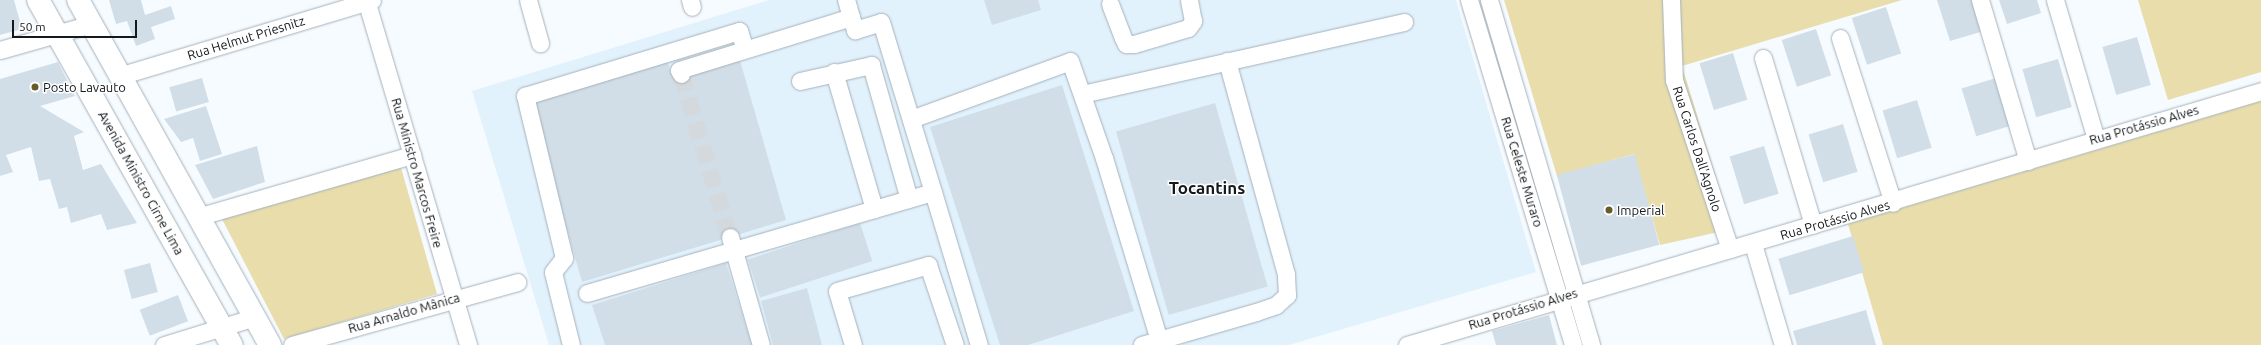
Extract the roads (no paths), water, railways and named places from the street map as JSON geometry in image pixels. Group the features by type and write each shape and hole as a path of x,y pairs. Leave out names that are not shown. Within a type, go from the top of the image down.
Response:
{"main road":[{"name":"Avenida Ministro Cirne Lima","path":"38,0 227,336"},
{"path":"78,0 197,217 270,345"}],"street":[{"name":"Rua Helmut Priesnitz","path":"119,76 368,0"},
{"name":"Rua Ministro Marcos Freire","path":"368,0 468,345"},
{"path":"528,0 540,43"},
{"path":"846,0 855,30 881,22 934,192 979,345"},
{"path":"1115,1 1123,38 1126,44 1134,44 1188,28 1193,21 1189,0"},
{"name":"Rua Celeste Muraro","path":"1469,0 1574,345"},
{"name":"Rua Celeste Muraro","path":"1489,0 1591,345"},
{"name":"Rua Carlos Dall'Agnolo","path":"1672,0 1674,80 1730,249"},
{"path":"1980,0 2028,161"},
{"path":"2055,0 2096,139"},
{"path":"681,74 679,70 851,17"},
{"path":"1082,94 1404,22"},
{"path":"0,50 91,24"},
{"path":"571,345 553,272 564,258 525,96 739,31 745,49"},
{"path":"1840,38 1892,203"},
{"path":"1763,58 1814,225"},
{"path":"911,119 1070,61 1082,94 1159,340"},
{"path":"1142,345 1256,312 1276,305 1286,295 1286,274 1227,61"},
{"path":"800,81 834,72 871,65 909,199"},
{"path":"834,72 874,209"},
{"name":"Rua Protássio Alves","path":"1407,345 1576,293 1730,249 1753,244 1892,203 2096,139 2261,91"},
{"path":"197,217 412,155"},
{"path":"587,293 732,244 874,209 934,192"},
{"path":"732,244 761,345"},
{"path":"1753,244 1783,345"},
{"path":"853,345 837,291 928,265 955,345"},
{"name":"Rua Arnaldo Mânica","path":"292,345 517,282"},
{"path":"164,345 227,336 255,317"}],"tunnel":[{"path":"681,74 730,237"}],"place":[{"name":"Posto Lavauto","path":"35,87"},
{"name":"Imperial","path":"1609,210"}],"district":[{"name":"Tocantins","path":"1207,188"}]}
